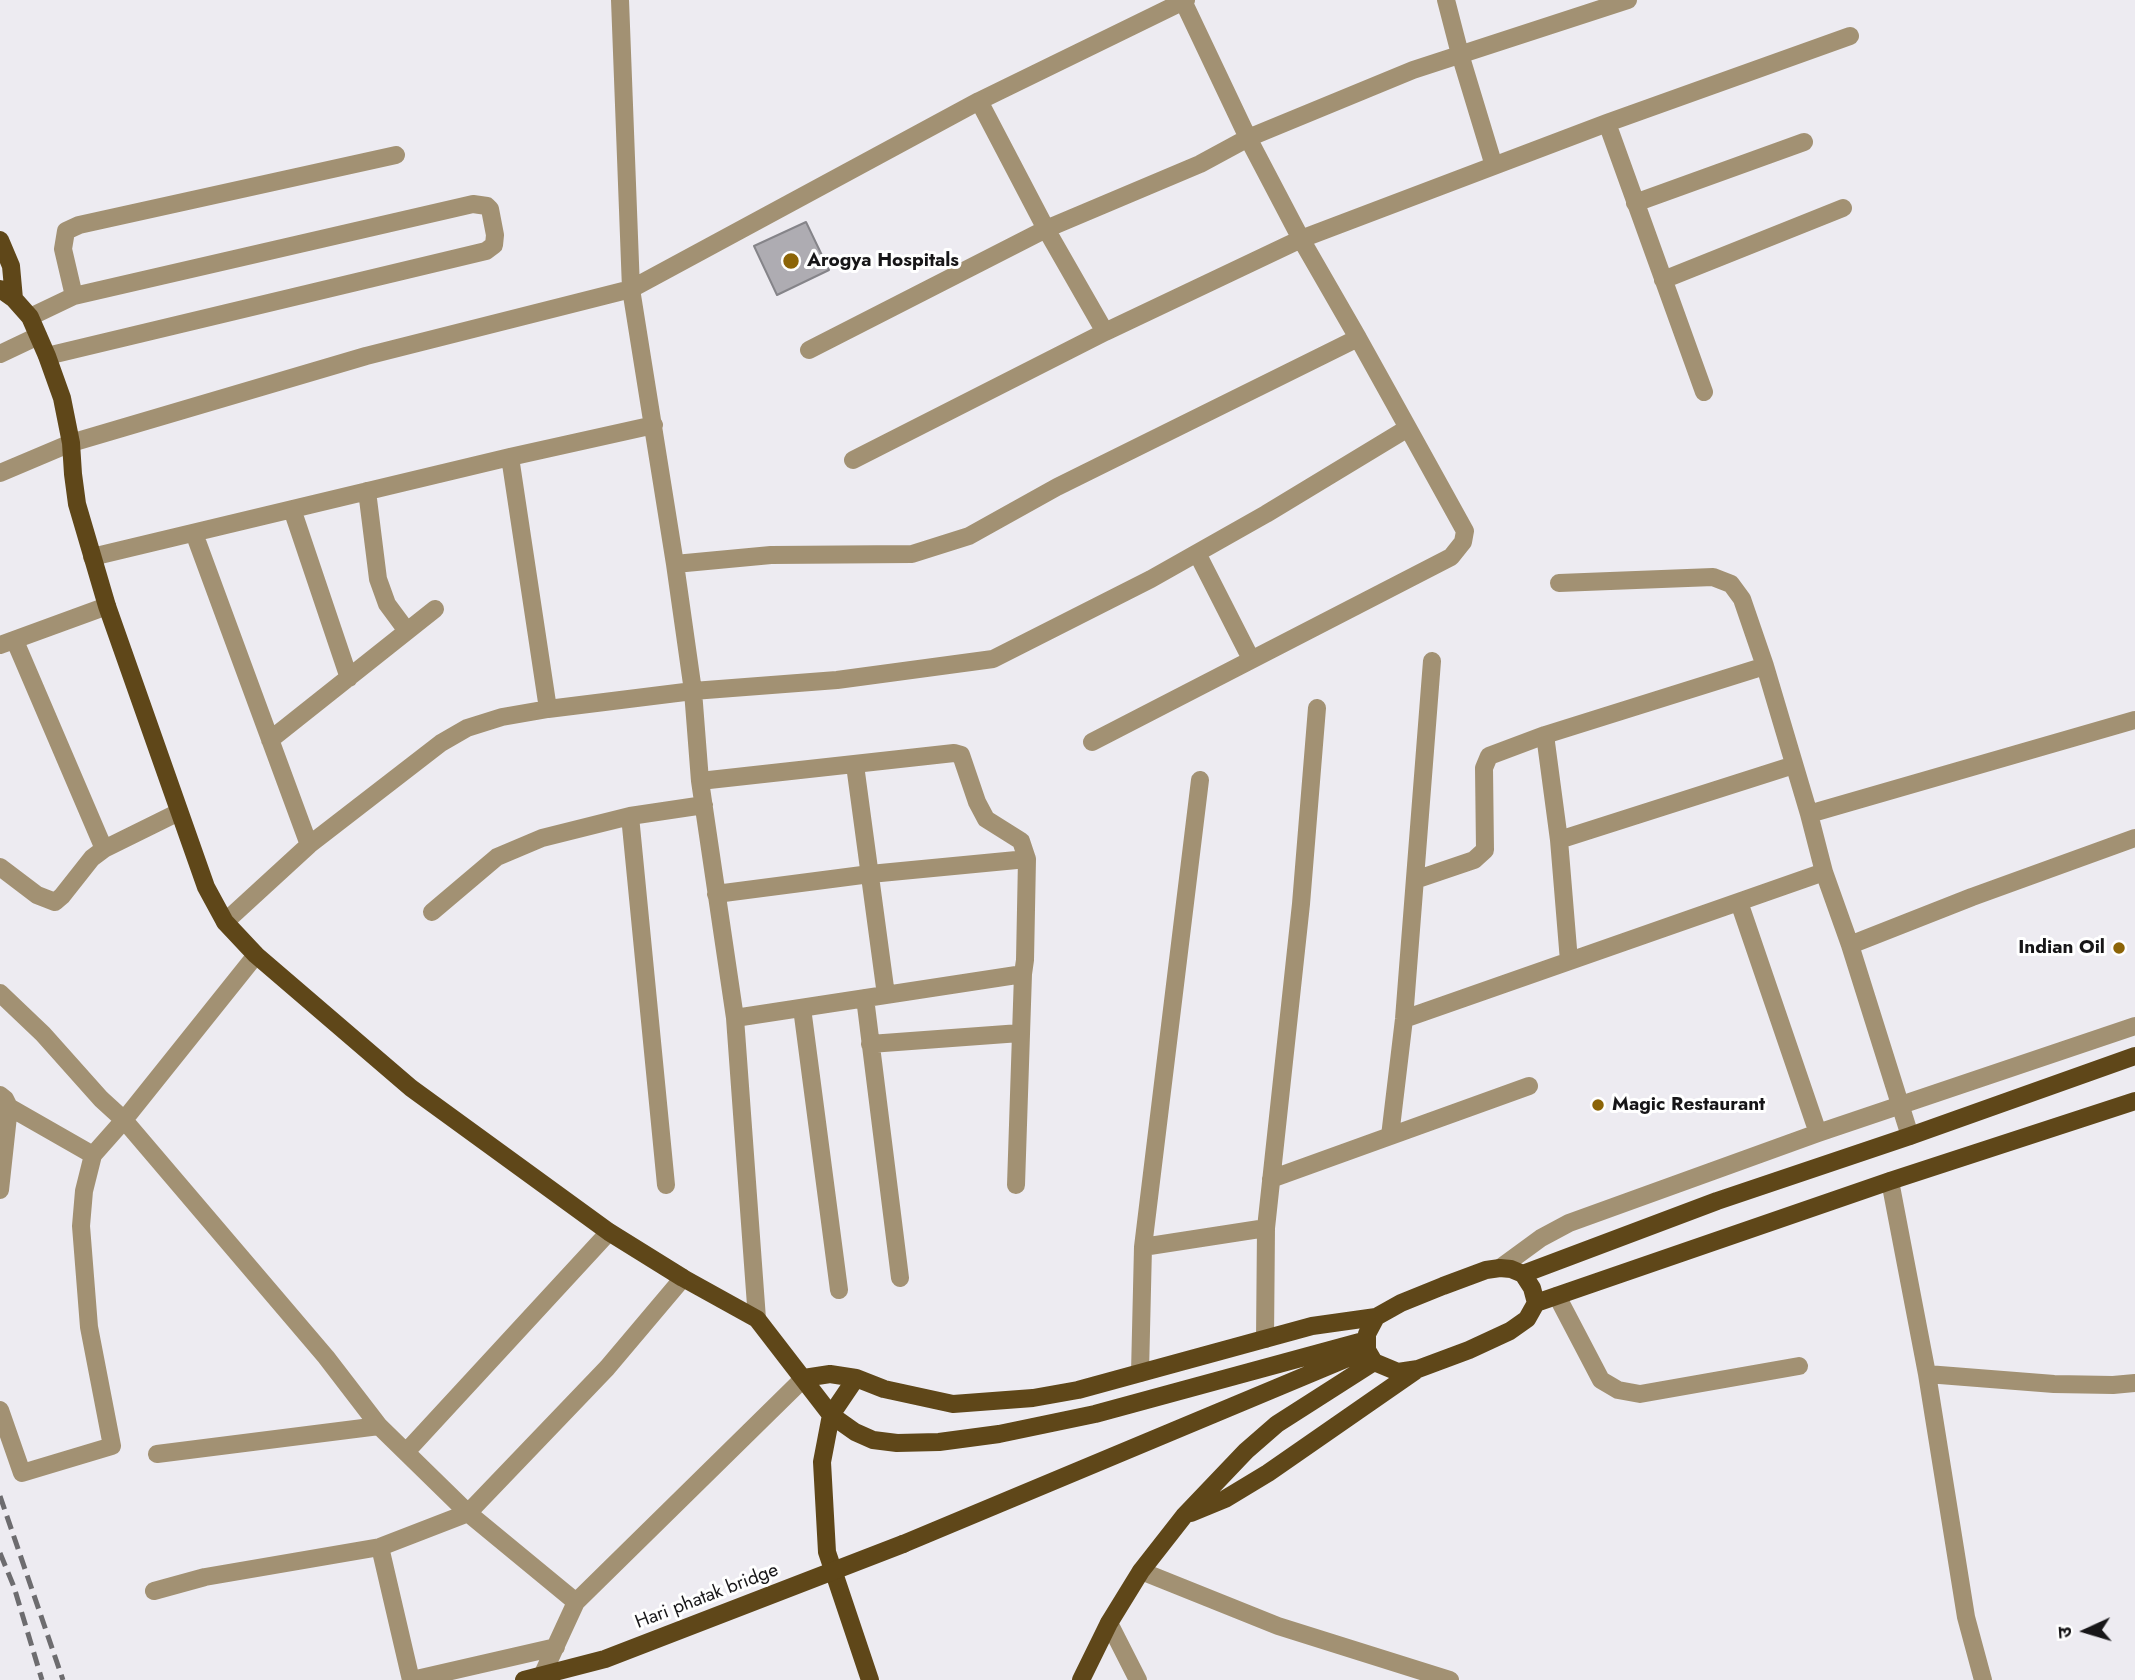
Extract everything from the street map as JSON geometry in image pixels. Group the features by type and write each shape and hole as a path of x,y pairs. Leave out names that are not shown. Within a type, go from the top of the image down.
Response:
{"main road":[{"path":"0,240 11,266 7,294 30,317 62,398 71,443 77,504 107,606 206,887 225,922 256,955 411,1088 610,1232 683,1278 757,1319 831,1415 855,1432 873,1440 897,1443 963,1439 1095,1414 1369,1351 1398,1372 1419,1368 1469,1350 1510,1331 1527,1319 1536,1303 1890,1181 2135,1101"},
{"path":"1523,1274 1717,1200 1910,1136 2135,1056"},
{"path":"1081,1680 1109,1623 1141,1571 1184,1516 1246,1451 1369,1351 1371,1322 1376,1317 1401,1303 1443,1286 1486,1270 1500,1268 1523,1274 1532,1288 1536,1303"},
{"path":"804,1378 830,1374 856,1378 884,1389 953,1404 1033,1398 1078,1390 1312,1326 1376,1317"},
{"name":"Hari phatak bridge","path":"524,1680 605,1659 903,1544 1369,1351"},
{"path":"1184,1516 1225,1499 1268,1473 1419,1368"},
{"path":"856,1378 831,1415 821,1462 827,1552 870,1680"}],"street":[{"path":"620,0 631,289 693,691 700,782 734,1018 757,1319"},
{"path":"1446,0 1494,166"},
{"path":"809,349 1046,229 1200,164 1248,138 1413,69 1628,0"},
{"path":"0,473 71,443 366,356 631,289 979,101 1185,1 1248,138 1301,239 1465,531 1463,542 1451,557 1092,742"},
{"path":"853,460 1105,332 1301,239 1606,123 1850,37"},
{"path":"979,101 1046,229 1105,332"},
{"path":"1606,123 1704,392"},
{"path":"1635,203 1804,142"},
{"path":"74,296 63,249 66,231 79,225 396,155"},
{"path":"30,317 74,296 473,204 490,209 495,235 494,245 486,251 47,356"},
{"path":"1663,280 1843,208"},
{"path":"0,354 38,336"},
{"path":"675,564 771,555 912,554 969,536 1081,475 1357,338"},
{"path":"92,557 654,425"},
{"path":"225,922 309,845 441,743 478,725 502,717 548,709 693,691 837,680 993,659 1151,579 1266,514 1408,428"},
{"path":"510,457 548,709"},
{"path":"367,491 378,579 387,604 407,631"},
{"path":"292,509 349,678"},
{"path":"194,533 309,845"},
{"path":"1197,553 1251,659"},
{"path":"1559,583 1713,577 1731,584 1742,599 1810,814 1824,872 1850,945 1910,1136"},
{"path":"104,849 7,643 107,606"},
{"path":"270,740 435,609"},
{"path":"1390,1136 1404,1019 1432,661"},
{"path":"1415,880 1474,860 1485,850 1485,760 1492,754 1765,666"},
{"path":"1265,1339 1266,1228 1301,904 1317,708"},
{"path":"1810,814 2135,720"},
{"path":"1545,735 1559,840 1569,961"},
{"path":"700,782 954,753 961,755 977,802 986,819 1021,841 1027,859 1026,960 1020,1033 1016,1185"},
{"path":"855,765 886,995"},
{"path":"1559,840 1794,765"},
{"path":"1140,1373 1143,1247 1200,780"},
{"path":"432,912 497,857 542,838 630,816 704,805"},
{"path":"0,867 37,895 55,902 92,858 104,849 179,812"},
{"path":"630,816 666,1185"},
{"path":"1850,945 2135,838"},
{"path":"716,894 870,874 1027,859"},
{"path":"1404,1019 1824,872"},
{"path":"1739,902 1818,1133"},
{"path":"0,1410 22,1473 112,1446 89,1327 81,1226 84,1191 93,1155 256,955"},
{"path":"734,1018 1023,974"},
{"path":"0,993 43,1034 101,1099 124,1120 326,1357 379,1426 468,1513 576,1602"},
{"path":"865,998 900,1278"},
{"path":"802,1007 839,1290"},
{"path":"1500,1268 1541,1238 1569,1223 1818,1133 2135,1026"},
{"path":"870,1044 1020,1033"},
{"path":"1271,1179 1529,1086"},
{"path":"0,1189 4,1101 93,1155"},
{"path":"1890,1181 1927,1374 1966,1617 1983,1680"},
{"path":"1143,1247 1266,1228"},
{"path":"406,1452 610,1232"},
{"path":"154,1591 205,1577 380,1547 468,1513 607,1368 683,1278"},
{"path":"1557,1296 1601,1380 1618,1390 1640,1394 1799,1366"},
{"path":"1927,1374 2054,1384 2113,1385 2135,1382"},
{"path":"540,1680 576,1602 804,1378"},
{"path":"157,1454 379,1426"},
{"path":"380,1547 412,1680 556,1647"},
{"path":"1141,1571 1278,1626 1450,1680"},
{"path":"1109,1623 1139,1680"}],"building":[{"path":"806,222 829,270 777,295 754,246"}],"railway":[{"path":"0,1496 63,1680"},
{"path":"0,1553 14,1587 42,1680"}],"place":[{"name":"Arogya Hospitals","path":"791,261"},
{"name":"Indian Oil","path":"2119,948"},
{"name":"Magic Restaurant","path":"1598,1105"}]}
